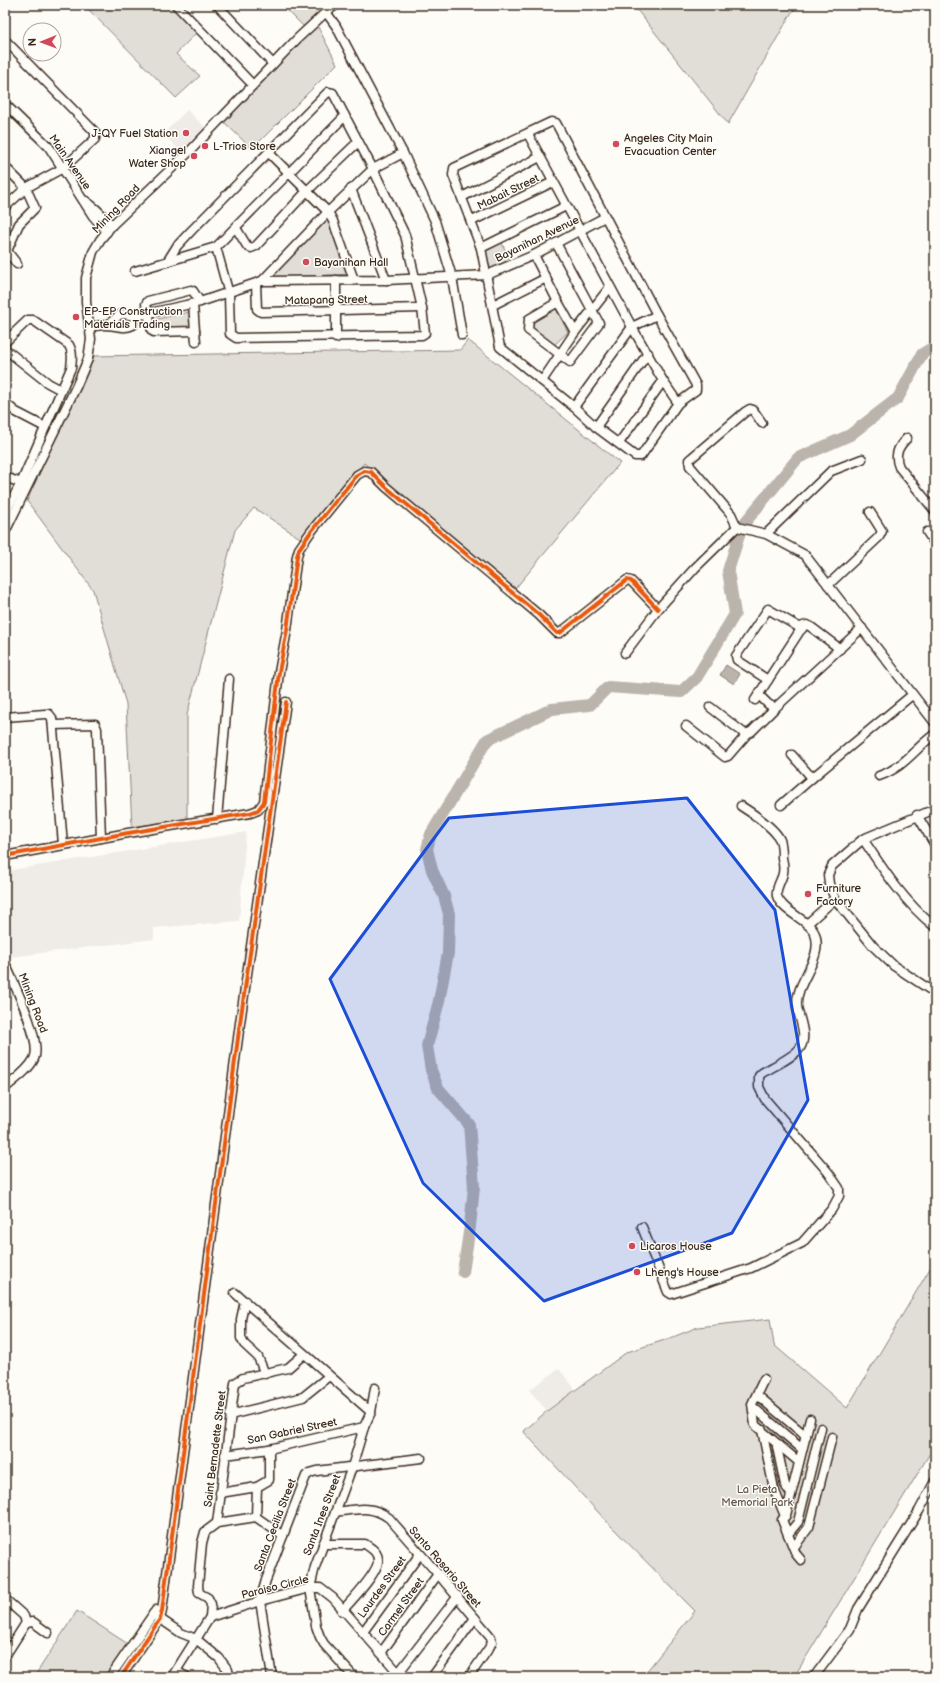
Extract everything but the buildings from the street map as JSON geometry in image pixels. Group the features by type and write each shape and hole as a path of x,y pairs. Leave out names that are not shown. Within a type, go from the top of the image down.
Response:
{"street":[{"path":"176,5 253,85"},
{"path":"217,5 273,64"},
{"name":"Mining Road","path":"5,532 84,369 90,350 90,327 86,302 86,278 93,252 109,228 191,150 273,64 326,12 336,5"},
{"path":"326,12 336,26 403,153 435,221 452,277 462,334"},
{"path":"5,40 95,132 95,139 63,168 26,188 5,207"},
{"path":"167,262 177,246 191,231 328,92 333,93 373,169 404,236 416,279 425,333 422,336 336,338 232,337 230,334 229,294 216,247"},
{"name":"Main Avenue","path":"5,104 49,147 84,200 96,208 109,228"},
{"path":"135,271 216,247 236,228 288,172 345,116"},
{"path":"551,122 556,123 657,315 696,385 696,390 678,403 641,456 635,456 596,427 500,346 481,248 453,175 454,168 528,134 551,122"},
{"path":"528,134 632,327 663,381 678,403"},
{"path":"236,228 247,246 251,248 256,246 307,191 358,142"},
{"path":"269,153 328,212 333,220 354,280"},
{"path":"90,327 108,324 119,315 123,314 136,316 148,314 229,294 259,283 328,212 373,169 403,153"},
{"path":"462,198 540,157"},
{"path":"5,167 26,188 35,208 19,224 6,250 17,264"},
{"name":"Mabait Street","path":"472,222 553,182"},
{"path":"351,190 386,280"},
{"path":"481,248 566,206"},
{"name":"Bayanihan Avenue","path":"259,283 416,279 487,275 534,255 605,217"},
{"path":"556,243 592,311 599,321 598,325 571,362 568,362 559,356 528,330 527,324 529,319 558,302"},
{"path":"534,255 575,332"},
{"path":"493,305 546,278"},
{"path":"336,280 336,338"},
{"name":"Matapang Street","path":"259,283 257,309 259,311 336,311 422,308"},
{"path":"542,381 575,332 610,287"},
{"path":"195,331 153,332 146,304 148,301 191,290 194,291 196,303 196,342"},
{"path":"574,407 632,327 657,315"},
{"path":"108,324 116,327 128,327 133,325 136,316"},
{"path":"5,342 30,319 68,345 71,349 71,368 21,483 5,513"},
{"path":"5,349 48,383 61,390"},
{"path":"596,427 648,353"},
{"path":"619,443 663,381"},
{"path":"5,403 16,412 45,427"},
{"path":"762,423 753,410 745,412 689,460 690,466 731,514 741,529 766,534 805,555 912,695 935,722"},
{"path":"907,438 898,450 896,461 899,467 935,511"},
{"path":"766,534 831,472 862,459"},
{"path":"5,856 63,844 250,814 258,810 264,802 279,672 287,630 295,566 299,549 310,532 358,475 364,471 371,472 386,488 539,615 557,633 560,633 627,580 630,581 658,608"},
{"path":"5,477 21,483"},
{"path":"828,585 878,537 882,531 870,512"},
{"path":"626,653 658,608 706,557 741,529"},
{"path":"927,532 935,544"},
{"path":"768,680 737,660 736,656 768,609 802,629"},
{"path":"775,708 757,697 802,629 807,625 840,649"},
{"path":"686,726 725,757 728,756 748,733 862,628"},
{"path":"217,819 229,679"},
{"path":"781,805 912,695"},
{"path":"156,1617 112,1674 121,1676 156,1617 163,1601 269,814 286,702"},
{"path":"710,707 742,733 748,733"},
{"path":"5,717 49,714 52,718 63,844"},
{"path":"53,725 95,724 97,729 101,838"},
{"path":"879,776 892,771 907,760 922,743 935,734"},
{"path":"792,755 812,778"},
{"path":"642,1227 668,1292 671,1294 750,1268 802,1243 832,1209 840,1196 839,1188 828,1172 765,1099 760,1091 758,1081 759,1076 796,1052 802,1044 803,1035 797,1006 798,995 815,953 816,944 815,936 807,924 794,916 778,896 777,890 783,872 780,840 775,832 741,806"},
{"path":"935,809 863,839 832,866 828,875 829,884 836,899 873,946 894,966 935,993"},
{"path":"258,810 269,814"},
{"path":"917,816 935,845"},
{"path":"863,839 891,881 911,905 935,927"},
{"path":"807,924 836,899"},
{"name":"Mining Road","path":"5,963 33,1032 36,1053 31,1064 5,1088"},
{"path":"236,1293 371,1412"},
{"path":"245,1301 241,1319 240,1338 244,1344 258,1357 265,1374"},
{"name":"Saint Bernadette Street","path":"217,1523 233,1389 236,1381 288,1368 304,1354"},
{"path":"230,1415 304,1397 329,1376"},
{"path":"764,1379 752,1404 755,1425 799,1462"},
{"name":"Santa Ines Street","path":"354,1677 324,1644 320,1637 316,1626 310,1588 315,1567 334,1512 352,1467 364,1427 371,1412 375,1388"},
{"path":"757,1395 806,1436"},
{"path":"753,1407 802,1449"},
{"path":"801,1560 796,1554 782,1520 785,1516 810,1419"},
{"name":"San Gabriel Street","path":"225,1455 269,1449 364,1427"},
{"path":"788,1534 798,1522 821,1428"},
{"path":"762,1430 774,1489 785,1516"},
{"path":"794,1547 809,1527 832,1437"},
{"path":"778,1444 785,1485 791,1494"},
{"path":"220,1493 257,1487 269,1480 269,1449"},
{"path":"791,1455 796,1474"},
{"path":"352,1467 421,1458"},
{"name":"Santa Cecilia Street","path":"272,1677 260,1601 266,1580 303,1481 307,1474 313,1472 352,1467"},
{"path":"814,1677 850,1629 858,1609 919,1511 935,1481"},
{"path":"256,1517 257,1487"},
{"name":"Santo Rosario Street","path":"334,1512 364,1509 380,1511 389,1518 491,1636 492,1642 484,1656 468,1677"},
{"path":"187,1677 174,1674 210,1617 211,1604 208,1598 199,1593 198,1582 203,1537 205,1532 217,1523 256,1517 283,1536"},
{"path":"323,1544 365,1544 376,1553 378,1559 374,1571 342,1611"},
{"name":"Lourdes Street","path":"362,1632 420,1554"},
{"name":"Carmel Street","path":"381,1653 438,1574"},
{"name":"Paraiso Circle","path":"210,1617 260,1601 310,1588 320,1588 333,1598 342,1611 381,1653 399,1676"},
{"path":"399,1676 458,1596"},
{"path":"5,1599 24,1616 26,1623 5,1656"},
{"path":"156,1617 181,1633 196,1639 224,1663 228,1670 229,1677"},
{"path":"432,1677 475,1618"},
{"path":"26,1623 33,1622 48,1633"}],"highlighted area":[{"path":"687,798 775,910 808,1100 732,1233 544,1301 423,1183 330,979 449,818"}],"shaded area":[{"path":"187,110 205,127 181,152 163,134"},
{"path":"726,665 740,674 734,684 720,675"},
{"path":"246,832 239,921 154,928 154,939 10,957 5,940 5,871"},
{"path":"559,1369 576,1390 547,1411 529,1390"}],"green space":[{"path":"84,5 171,5 197,32 176,54 200,76 176,98"},
{"path":"291,5 330,5 304,27 286,9"},
{"path":"633,5 799,5 792,12 728,124"},
{"path":"316,23 337,64 252,149 223,121"},
{"path":"328,216 351,274 269,278"},
{"path":"501,241 510,261 487,270 483,250"},
{"path":"555,307 568,332 552,347 528,325"},
{"path":"191,312 192,328 153,331 153,322 157,319"},
{"path":"468,340 620,463 514,590 364,463 300,538 254,508 235,530 187,715 187,819 132,827 126,704 93,590 27,501 91,356 460,350"},
{"name":"La Pieta Memorial Park","path":"935,1260 935,1445 794,1677 642,1677 695,1611 610,1525 524,1432 525,1430 547,1411 627,1352 668,1339 698,1327 770,1319 774,1345 847,1408"},
{"path":"77,1611 128,1644 106,1677 34,1677"}],"waterway":[{"path":"463,1272 474,1187 469,1124 438,1088 431,1070 427,1046 439,1001 448,953 449,914 444,896 432,870 427,849 431,834 487,740 552,709 590,705 608,687 681,692 697,677 735,614 728,571 742,526 798,458 850,435 898,398 922,354 935,346"}],"cycle path":[{"path":"5,856 128,833 250,813 258,810 264,802 279,672 299,549 310,533 357,475 364,471 371,472 386,487 539,615 557,633 560,633 627,580 631,581 658,609"},
{"path":"121,1677 160,1619 162,1611 240,1023 286,702"}],"place":[{"name":"J-QY Fuel Station","path":"186,133"},
{"name":"Angeles City Main Evacuation Center","path":"616,144"},
{"name":"L-Trios Store","path":"205,146"},
{"name":"Xiangel Water Shop","path":"194,156"},
{"name":"Bayanihan Hall","path":"306,262"},
{"name":"EP-EP Construction Materials Trading","path":"76,317"},
{"name":"Furniture Factory","path":"808,894"},
{"name":"Licaros House","path":"632,1246"},
{"name":"Lheng's House","path":"637,1272"}]}
